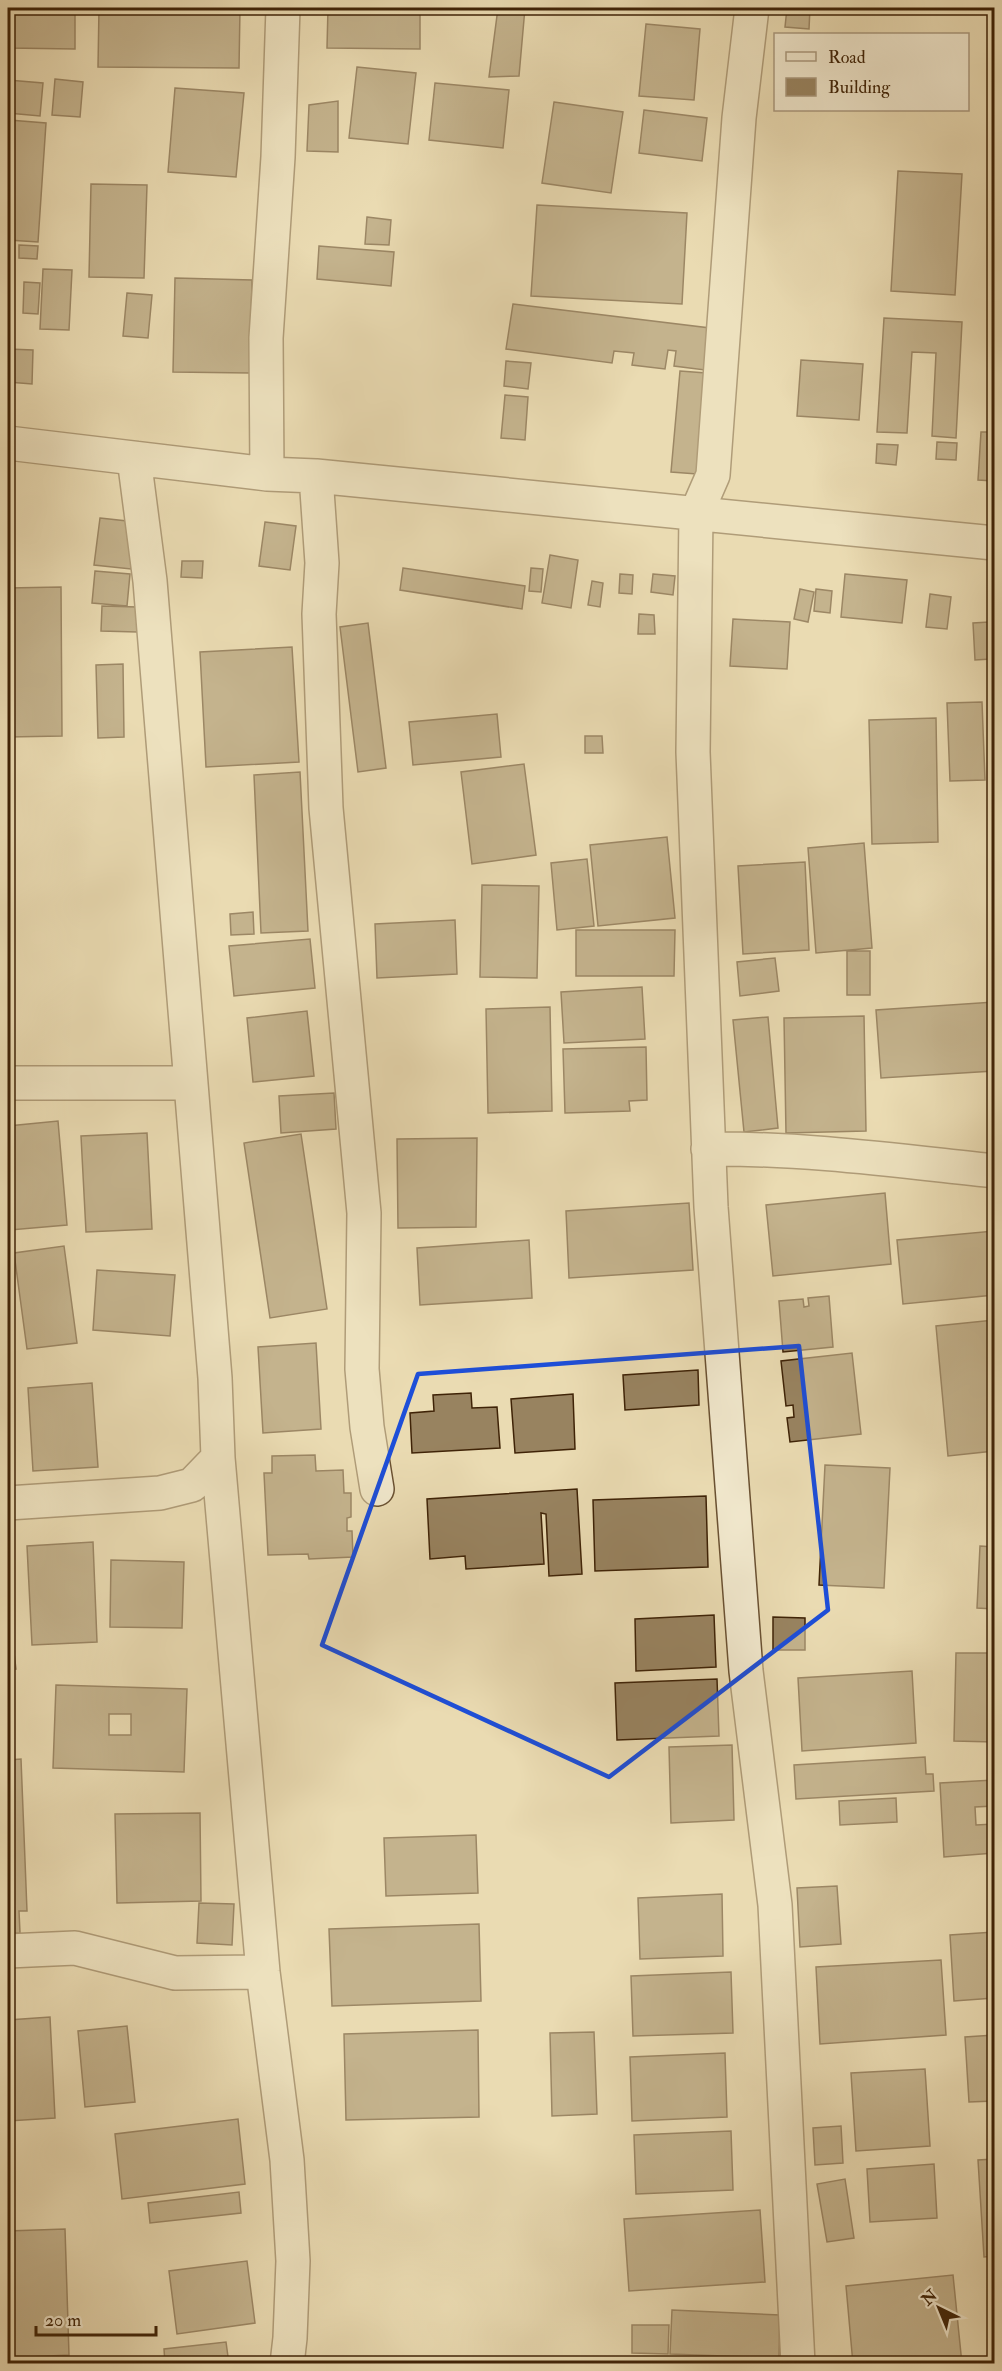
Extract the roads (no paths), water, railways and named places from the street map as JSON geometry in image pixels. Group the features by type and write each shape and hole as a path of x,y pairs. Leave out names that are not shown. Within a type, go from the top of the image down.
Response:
{"street":[{"path":"267,474 266,338 278,157 283,8"},
{"path":"752,8 740,117 713,475 696,514 693,752 711,1207 746,1671 775,1905 798,2364"},
{"path":"8,443 267,474 316,476 994,543"},
{"path":"135,458 150,581 215,1378 218,1458 263,1972 288,2171 293,2261 287,2364"},
{"path":"316,476 322,563 319,614 326,808 364,1213 362,1369 367,1426 377,1489"},
{"path":"8,1083 191,1083"},
{"path":"708,1149 870,1156 994,1171"},
{"path":"8,1503 160,1493 192,1485 218,1458"},
{"path":"8,1951 75,1948 175,1973 263,1972"}]}
